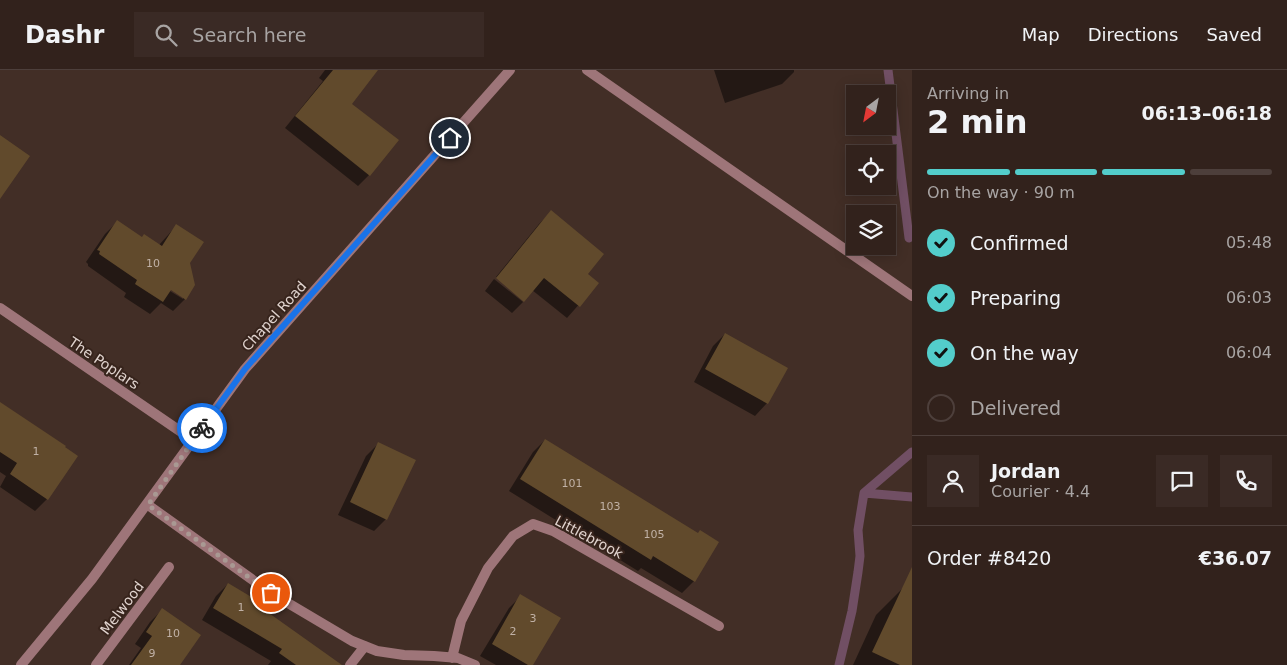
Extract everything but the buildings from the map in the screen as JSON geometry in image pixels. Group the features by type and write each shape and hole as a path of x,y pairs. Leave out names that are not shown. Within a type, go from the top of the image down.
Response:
{"street":[{"name":"Chapel Road","path":"21,665 92,579 148,505 245,369 510,70"},
{"path":"587,70 912,296"},
{"name":"The Poplars","path":"0,308 193,440"},
{"path":"148,505 271,593 327,627 365,646 377,651 404,655 458,658 475,665"},
{"name":"Littlebrook","path":"452,658 461,621 488,568 513,536 533,524 554,531 719,626"},
{"name":"Melwood","path":"96,665 169,567"},
{"path":"350,665 365,646"}],"waterway":[{"path":"888,70 909,238"},
{"path":"839,665 852,611 858,572 860,556 858,530 864,493 912,452"},
{"path":"864,493 912,497"}],"way so far":[{"path":"202,428 148,505 271,593"}],"route":[{"path":"202,428 245,369 450,138"}]}
